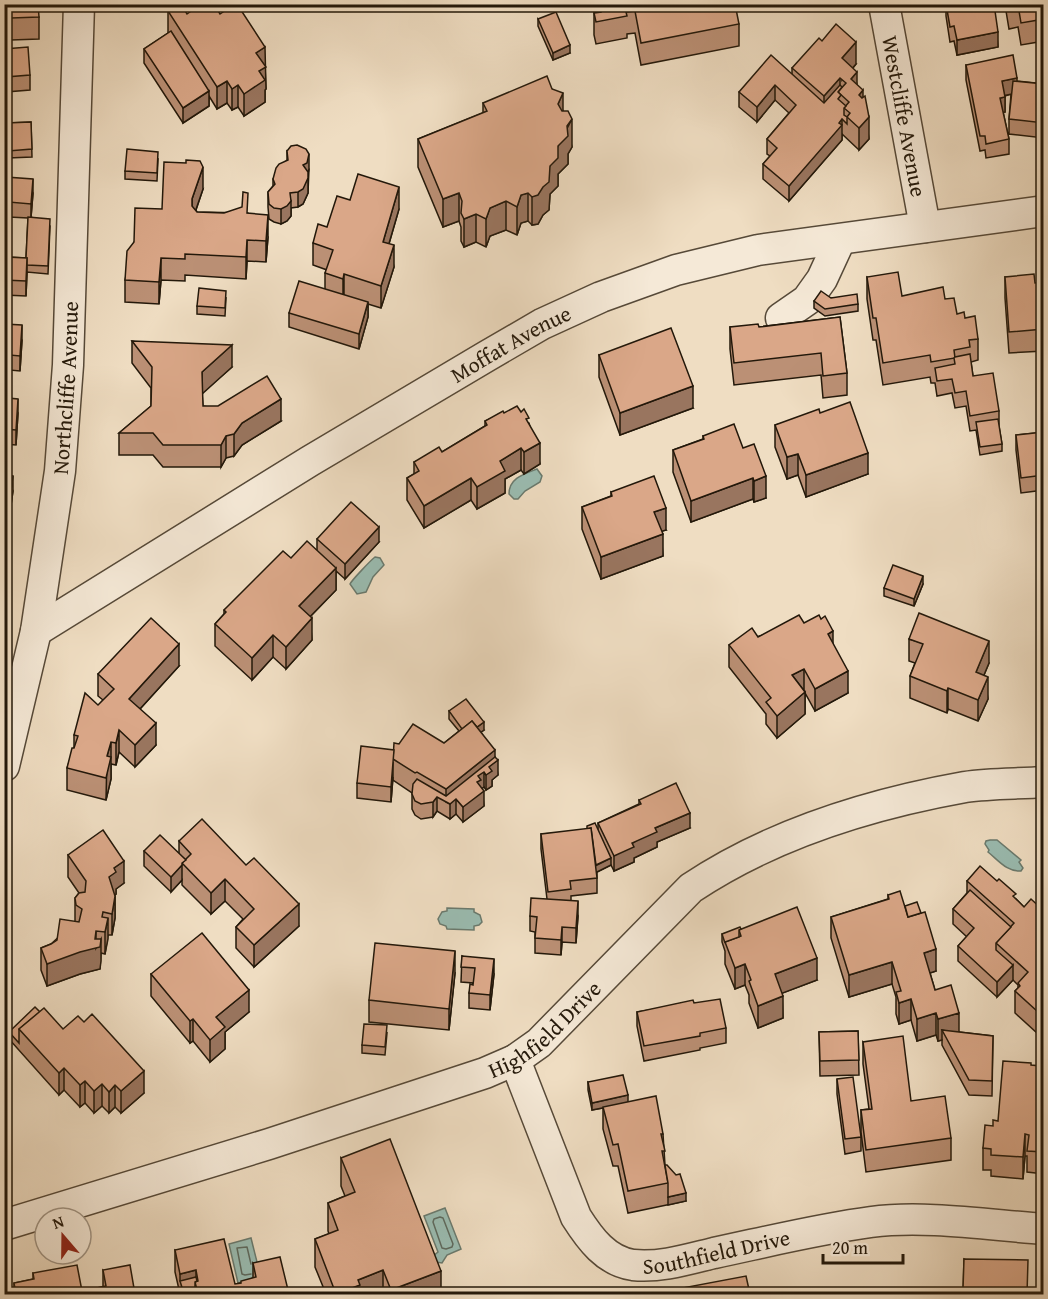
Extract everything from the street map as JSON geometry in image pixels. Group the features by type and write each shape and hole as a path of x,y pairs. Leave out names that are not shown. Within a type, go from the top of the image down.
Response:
{"street":[{"name":"Northcliffe Avenue","path":"4,766 36,632 60,471 66,398 80,4"},
{"name":"Westcliffe Avenue","path":"884,4 925,227"},
{"name":"Moffat Avenue","path":"36,632 310,461 542,324 601,297 676,270 758,250 1044,211"},
{"path":"781,318 807,300 822,279 840,240"},
{"name":"Highfield Drive","path":"4,1225 269,1144 485,1073 515,1060 538,1043 691,888 715,872 774,843 831,820 918,797 968,787 1044,782"},
{"name":"Southfield Drive","path":"515,1060 576,1217 589,1238 615,1259 634,1265 669,1263 837,1228 887,1221 926,1221 1044,1229"}],"water":[{"path":"537,469 542,476 540,482 525,491 518,499 514,499 509,494 514,480"},
{"path":"375,557 380,558 384,565 373,577 366,592 357,594 350,584"},
{"path":"990,840 997,840 1021,860 1019,862 1023,868 1021,871 1007,868 988,852 985,844"},
{"path":"447,908 474,909 474,912 480,915 482,922 474,926 474,930 447,929 446,926 440,924 438,919 442,912 447,911"},
{"path":"445,1208 461,1249 447,1255 442,1263 436,1262 433,1256 438,1252 424,1216"},
{"path":"251,1238 261,1278 238,1283 229,1244"}],"building":[{"path":"4,4 38,4 39,17 11,18 11,9 4,9"},
{"path":"181,4 187,14 201,4 214,4 220,14 237,4 265,47 256,53 266,67 259,71 265,80 244,94 238,85 232,89 227,81 217,87 168,11"},
{"path":"600,4 707,4 708,8 735,4 739,24 641,43 635,11 626,12 627,16 596,22 594,13 601,12"},
{"path":"946,4 994,4 998,32 957,40 954,26 950,27"},
{"path":"1009,4 1044,4 1044,19 1021,23 1018,5 1009,7"},
{"path":"556,12 570,45 553,53 538,19"},
{"path":"836,24 856,42 842,58 857,72 851,79 863,90 859,95 862,98 865,96 869,117 859,128 847,117 850,113 844,108 849,102 838,92 846,83 840,78 824,96 792,68 819,38 822,41"},
{"path":"171,31 209,91 183,108 144,49"},
{"path":"28,47 30,75 6,77 4,83 4,49"},
{"path":"771,55 824,103 840,85 842,87 838,92 841,95 838,99 846,106 844,115 847,117 847,124 842,119 839,123 842,125 789,186 763,164 777,148 767,139 796,105 775,85 757,107 739,92"},
{"path":"1013,55 1017,78 1002,81 1005,97 1000,98 1009,139 986,144 985,136 980,136 966,65"},
{"path":"547,76 552,89 563,93 558,104 562,111 568,111 572,119 567,126 568,136 558,146 558,158 550,166 549,182 538,195 532,197 528,193 521,195 517,207 506,201 490,208 486,219 476,214 464,219 461,213 462,201 459,193 443,199 418,139 487,111 483,103"},
{"path":"1013,81 1044,84 1044,123 1009,119"},
{"path":"4,108 6,108 6,120 4,120"},
{"path":"31,122 32,149 8,151 6,123"},
{"path":"297,145 306,149 309,154 307,163 303,165 308,172 308,178 303,189 290,193 291,201 287,206 281,209 274,208 269,204 268,192 275,184 273,179 276,168 288,160 287,151 291,146"},
{"path":"127,149 158,152 157,173 125,171"},
{"path":"186,160 200,161 203,167 192,199 192,206 197,212 224,213 242,207 243,192 248,193 247,213 268,215 266,241 247,240 246,257 185,254 185,259 161,258 159,282 125,280 127,251 134,242 135,208 162,209 164,162 186,163"},
{"path":"4,171 7,172 6,177 33,179 31,204 9,202 9,210 4,210"},
{"path":"358,174 399,187 383,242 394,245 381,286 344,274 343,279 325,273 333,250 313,243 318,224 327,227 337,196 350,200"},
{"path":"28,217 50,219 48,266 27,265"},
{"path":"4,246 7,246 7,257 27,258 26,281 4,280"},
{"path":"898,272 902,296 943,287 945,299 954,298 957,314 964,312 965,318 975,316 978,339 969,340 970,347 954,350 955,358 931,362 930,355 883,363 867,277"},
{"path":"1034,274 1035,283 1044,282 1044,329 1009,332 1005,277"},
{"path":"299,281 368,302 359,334 289,313"},
{"path":"199,288 226,291 225,308 197,306"},
{"path":"821,291 831,298 857,294 858,304 825,309 814,301"},
{"path":"840,317 847,373 823,376 821,353 734,363 730,327 758,324 759,327"},
{"path":"4,324 22,325 20,356 10,355 10,363 4,362"},
{"path":"671,328 693,386 620,413 599,355"},
{"path":"132,341 232,345 202,372 203,406 218,406 267,376 281,399 242,423 234,434 226,436 221,445 163,445 153,433 119,433 151,406 152,367"},
{"path":"970,354 973,376 993,373 999,411 970,416 966,391 955,393 952,379 937,381 935,368 955,364 955,357"},
{"path":"4,390 8,390 8,398 18,399 16,430 4,429"},
{"path":"850,402 868,453 806,475 798,454 787,457 775,425 819,409 820,413"},
{"path":"517,406 521,412 524,409 529,418 526,419 540,443 524,452 521,448 500,461 505,471 477,487 471,478 424,506 407,478 419,471 414,462 439,447 442,452 487,425 485,421"},
{"path":"998,419 1002,444 980,447 976,422"},
{"path":"734,424 743,448 754,444 766,476 754,481 753,478 691,501 673,450 704,439 703,436"},
{"path":"1044,432 1044,475 1021,478 1016,435"},
{"path":"4,475 13,476 9,504 4,503"},
{"path":"654,476 666,508 654,512 663,534 601,557 582,507 612,496 611,492"},
{"path":"351,502 379,527 345,564 317,539"},
{"path":"307,541 336,568 299,606 312,618 286,647 273,635 252,658 215,624 226,612 224,610 283,551 291,558"},
{"path":"893,565 923,576 914,599 884,588"},
{"path":"919,613 989,641 976,672 988,677 978,700 948,688 947,691 910,676 923,644 909,639"},
{"path":"799,615 804,623 819,615 821,619 825,616 833,631 828,634 848,671 815,689 804,669 792,675 805,692 777,716 766,702 771,698 729,645 752,628 758,637"},
{"path":"151,618 179,644 129,699 156,723 135,745 119,730 116,743 111,742 107,756 111,757 106,778 67,768 78,736 74,735 85,693 98,705 114,689 98,674"},
{"path":"466,699 484,722 477,727 472,721 462,729 449,711"},
{"path":"472,721 495,750 446,789 393,759 394,743 399,744 413,724 444,743"},
{"path":"361,746 394,750 391,787 357,783"},
{"path":"495,757 498,760 489,767 492,771 478,776 481,780 477,782 484,791 463,807 456,799 450,804 437,797 433,802 421,804 415,801 412,794 413,784 417,779 446,796"},
{"path":"676,783 690,813 655,828 657,832 632,843 634,847 614,856 598,823 641,804 639,800"},
{"path":"202,819 246,865 254,858 299,904 254,945 236,927 254,909 225,879 211,893 182,863 191,854 179,841"},
{"path":"595,823 611,858 596,865 591,828 587,829 587,826"},
{"path":"591,828 597,878 570,881 571,889 548,892 541,834"},
{"path":"103,830 124,861 114,868 116,872 109,877 115,896 112,914 103,912 102,917 108,918 105,932 96,931 95,939 101,939 100,947 47,964 41,948 57,940 60,919 79,922 82,909 76,905 75,898 79,893 85,892 86,881 68,855"},
{"path":"160,835 186,860 171,877 144,851"},
{"path":"980,866 1016,894 1013,896 1024,907 1031,899 1044,911 1044,932 1040,936 1044,940 1044,1005 1037,1011 1015,991 1020,986 1018,983 1028,972 996,943 1014,923 967,881"},
{"path":"970,890 1011,927 996,943 996,950 1013,965 997,982 958,946 974,928 953,909"},
{"path":"900,891 908,917 925,912 936,949 924,953 935,990 951,985 959,1013 938,1019 936,1013 917,1019 911,999 899,1003 896,992 901,991 892,962 849,975 831,917 889,899 888,895"},
{"path":"531,898 578,901 576,928 562,927 561,940 535,938 537,917 530,916"},
{"path":"917,902 921,913 908,917 905,906"},
{"path":"797,907 817,958 775,974 783,996 758,1006 745,964 735,968 725,942 741,936 739,930"},
{"path":"740,927 739,937 725,943 722,934"},
{"path":"202,933 249,990 216,1017 225,1027 210,1040 193,1019 190,1021 151,974"},
{"path":"375,943 455,951 449,1009 369,1000"},
{"path":"462,956 494,959 490,995 469,993 470,984 473,985 475,968 461,967"},
{"path":"720,999 726,1028 700,1033 700,1036 644,1046 637,1012 693,1000 694,1003"},
{"path":"35,1007 40,1012 19,1029 19,1043 9,1032"},
{"path":"44,1008 63,1029 78,1016 84,1022 92,1014 144,1071 121,1091 115,1085 109,1092 102,1084 94,1091 85,1081 80,1085 64,1068 59,1073 19,1029"},
{"path":"364,1024 387,1025 385,1047 362,1045"},
{"path":"942,1030 993,1036 992,1081 969,1080"},
{"path":"858,1031 859,1060 820,1061 819,1032"},
{"path":"903,1036 911,1101 945,1096 951,1138 866,1150 861,1110 872,1109 863,1042"},
{"path":"1003,1061 1041,1066 1040,1078 1044,1078 1044,1152 1027,1151 1029,1135 1025,1134 1023,1157 991,1155 991,1149 983,1148 985,1125 993,1126 993,1120 998,1121"},
{"path":"623,1075 628,1095 592,1103 588,1082"},
{"path":"853,1077 861,1137 845,1139 837,1079"},
{"path":"656,1096 668,1183 628,1191 618,1144 613,1145 603,1107"},
{"path":"390,1139 441,1271 391,1290 383,1270 358,1280 360,1285 336,1294 315,1239 338,1230 328,1203 355,1192 341,1158"},
{"path":"665,1165 676,1175 680,1174 686,1193 668,1197"},
{"path":"224,1239 235,1284 256,1277 253,1263 280,1257 289,1294 198,1294 195,1282 198,1281 196,1270 180,1274 175,1250"},
{"path":"964,1259 1028,1260 1027,1294 981,1294 981,1289 963,1289"},
{"path":"130,1265 135,1294 16,1294 14,1283 34,1279 33,1273 77,1266 82,1291 106,1286 103,1270"},
{"path":"746,1276 750,1294 678,1294 677,1289"},
{"path":"196,1277 197,1294 184,1294 180,1281"}]}
